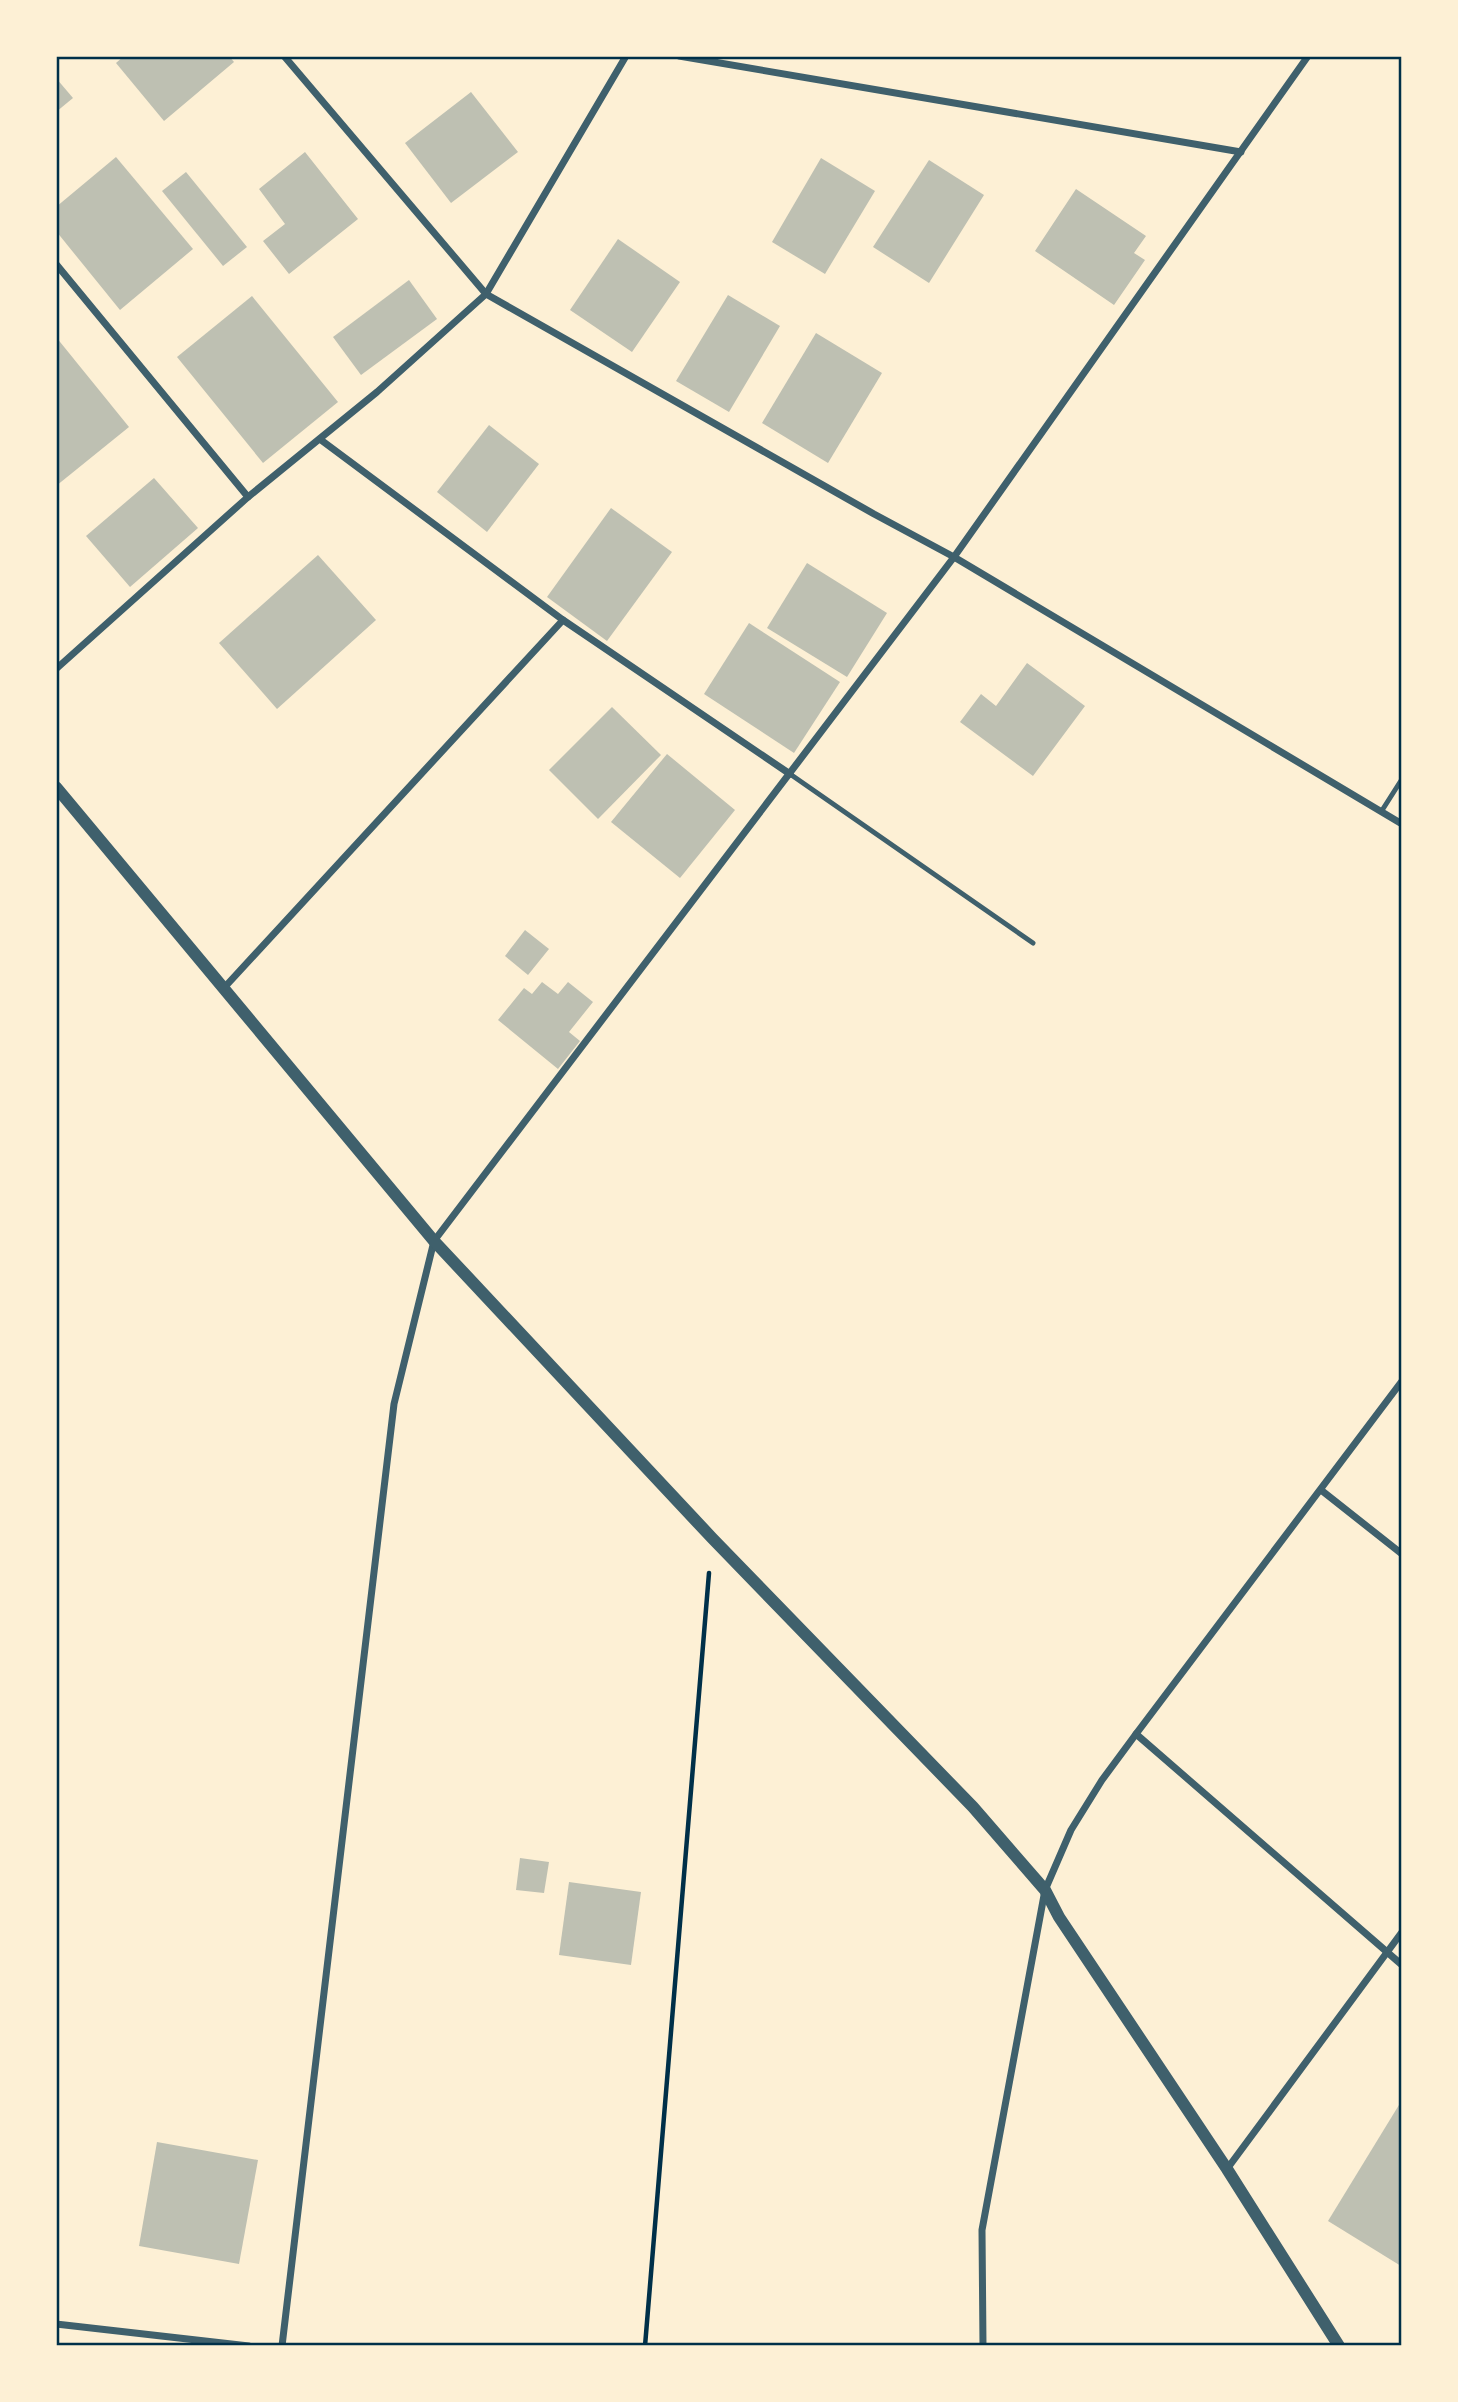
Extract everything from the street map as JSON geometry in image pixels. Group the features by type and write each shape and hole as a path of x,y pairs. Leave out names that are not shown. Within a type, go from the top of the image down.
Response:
{"street":[{"path":"284,56 486,294 954,557 1402,824"},
{"path":"56,669 248,497 321,440 486,294 626,56"},
{"path":"680,56 1241,152"},
{"path":"282,2346 394,1404 434,1241 954,557 1308,56"},
{"path":"56,264 248,497"},
{"path":"321,440 563,620 790,774"},
{"path":"223,989 563,620"},
{"path":"56,787 434,1241 712,1538 973,1807 1045,1889 1059,1917 1227,2169 1339,2346"},
{"path":"983,2346 982,2230 1045,1889 1071,1830 1102,1780 1402,1381"},
{"path":"1321,1490 1402,1554"},
{"path":"1136,1734 1402,1965"},
{"path":"1227,2169 1402,1932"},
{"path":"56,2324 249,2346"}],"lane":[{"path":"790,774 1033,943"},
{"path":"1381,811 1402,779"}],"path":[{"path":"645,2346 712,1538"}],"building":[{"path":"124,56 229,56 234,62 164,121 116,63"},
{"path":"56,78 73,98 56,112"},
{"path":"471,92 518,152 451,203 405,143"},
{"path":"305,152 358,219 289,274 263,241 285,224 259,189"},
{"path":"116,157 193,249 120,310 56,231 56,207"},
{"path":"821,158 875,191 825,274 772,242"},
{"path":"929,160 984,195 929,283 873,247"},
{"path":"186,172 247,247 223,266 162,191"},
{"path":"1076,189 1146,236 1134,253 1145,260 1114,305 1035,251"},
{"path":"618,239 680,282 632,352 570,310"},
{"path":"409,280 437,319 361,375 333,337"},
{"path":"728,295 780,326 729,412 676,381"},
{"path":"252,296 338,402 263,463 177,357"},
{"path":"816,333 882,373 828,463 762,423"},
{"path":"56,337 129,427 56,486"},
{"path":"489,425 539,464 487,532 437,492"},
{"path":"154,478 198,528 130,587 86,536"},
{"path":"611,508 672,552 607,641 547,597"},
{"path":"318,555 376,620 277,709 219,643"},
{"path":"807,563 887,613 847,677 767,628"},
{"path":"749,623 840,682 794,753 704,694"},
{"path":"1027,663 1085,706 1033,776 960,722 981,694 996,706"},
{"path":"612,707 661,755 598,819 549,770"},
{"path":"667,754 735,810 680,878 611,822"},
{"path":"525,930 549,949 528,975 505,956"},
{"path":"542,982 558,994 568,982 593,1002 569,1032 580,1041 558,1069 498,1020 524,988 532,994"},
{"path":"520,1858 549,1862 544,1893 516,1890"},
{"path":"569,1882 641,1892 631,1965 559,1955"},
{"path":"1402,2100 1402,2264 1401,2266 1328,2221"},
{"path":"157,2142 258,2160 239,2264 139,2246"}]}
